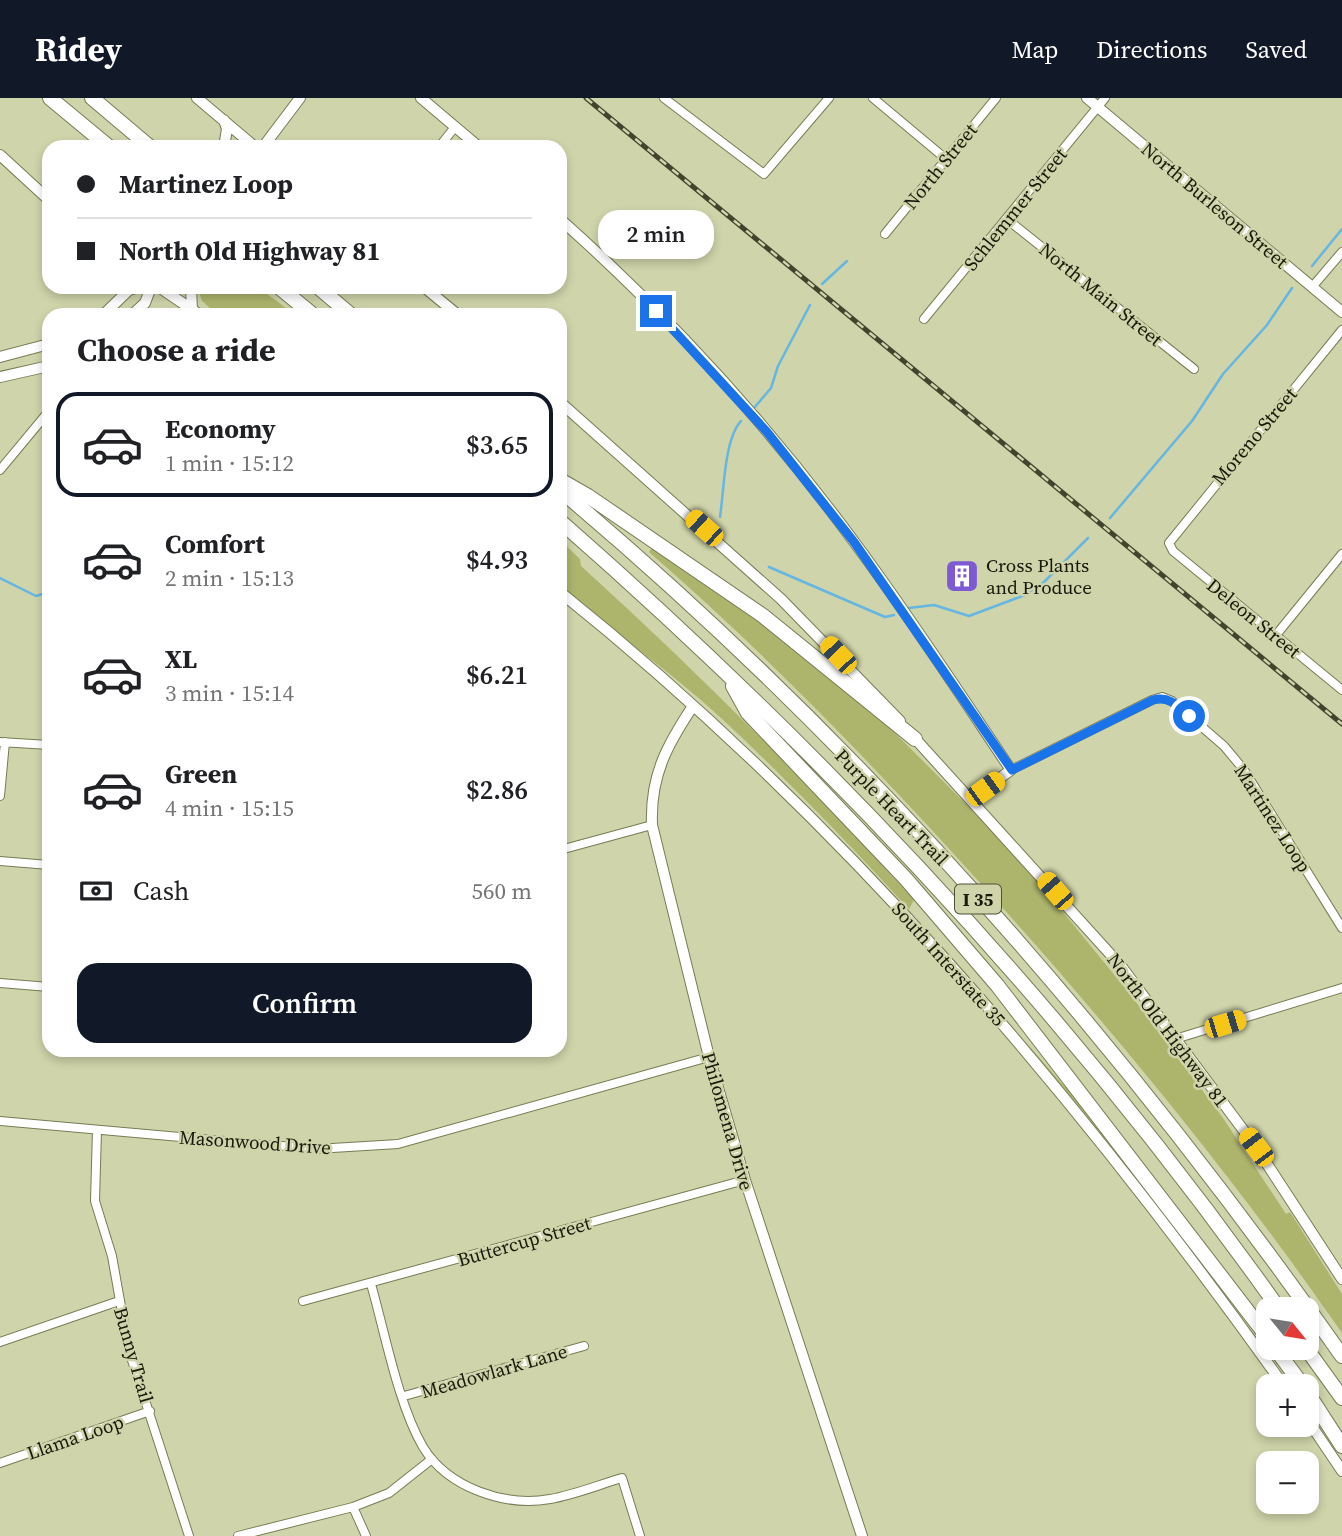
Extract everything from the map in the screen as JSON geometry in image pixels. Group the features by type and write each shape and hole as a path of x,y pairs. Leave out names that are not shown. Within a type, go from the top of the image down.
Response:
{"highway":[{"path":"50,98 101,140"},
{"path":"92,98 142,140"},
{"path":"288,294 304,308"},
{"path":"326,294 343,308"},
{"path":"567,484 762,615 915,739"},
{"name":"Purple Heart Trail","path":"567,496 756,668 955,873 1163,1116 1342,1356"},
{"name":"Purple Heart Trail","path":"567,527 723,670 851,797 1026,989 1130,1115 1270,1297"},
{"path":"723,670 748,713 906,879 996,985 1256,1322"},
{"path":"1315,1360 1342,1398"},
{"path":"1319,1411 1342,1446"}],"main road":[{"path":"197,98 247,140"},
{"path":"268,140 300,98"},
{"path":"421,98 471,140"},
{"name":"North Burleson Street","path":"1087,98 1102,103 1342,313"},
{"path":"223,119 227,129 225,140"},
{"path":"0,155 42,194"},
{"path":"567,226 656,311 767,432 854,542 1012,770"},
{"path":"110,308 125,294"},
{"path":"169,294 190,308"},
{"path":"432,294 450,308"},
{"path":"0,357 42,346"},
{"path":"0,377 42,368"},
{"path":"567,408 791,608 972,798"},
{"name":"South Interstate 35","path":"567,602 693,706 831,837 969,985 1123,1170 1275,1374"},
{"name":"Philomena Drive","path":"693,706 661,759 651,800 652,825 709,1057 744,1180 862,1536"},
{"name":"Martinez Loop","path":"972,798 1012,770"},
{"name":"North Old Highway 81","path":"972,798 1121,966 1256,1147 1342,1279"},
{"path":"1319,1437 1342,1471"}],"street":[{"path":"664,98 764,174 829,98"},
{"path":"873,98 946,159"},
{"name":"North Street","path":"885,234 996,98"},
{"name":"Schlemmer Street","path":"924,319 1009,220 1102,103"},
{"path":"445,140 455,127"},
{"name":"North Main Street","path":"1009,220 1194,369"},
{"path":"1313,286 1342,252"},
{"name":"Moreno Street","path":"1169,543 1342,330"},
{"path":"0,470 42,419"},
{"name":"Deleon Street","path":"1169,543 1173,551 1342,690"},
{"path":"1276,635 1342,554"},
{"name":"Martinez Loop","path":"1012,770 1153,700 1162,698 1172,701 1224,746 1244,770 1342,928"},
{"path":"0,796 2,742 42,745"},
{"path":"567,848 652,825"},
{"path":"0,861 42,864"},
{"path":"0,983 42,986"},
{"path":"1175,1039 1342,988"},
{"name":"Masonwood Drive","path":"0,1121 316,1149 398,1144 709,1057"},
{"name":"Bunny Trail","path":"97,1130 95,1201 113,1256 129,1352 189,1536"},
{"name":"Buttercup Street","path":"303,1301 744,1180"},
{"path":"371,1284 416,1433 432,1459 473,1488 508,1500 551,1499 622,1478 640,1536"},
{"path":"0,1342 119,1301"},
{"name":"Meadowlark Lane","path":"404,1396 584,1346"},
{"name":"Llama Loop","path":"0,1463 150,1411"},
{"path":"238,1536 353,1507 389,1493 432,1459"},
{"path":"353,1507 366,1536"}],"green space":[{"path":"200,294 267,294 286,308 210,308 202,301"},
{"path":"567,547 580,559 581,566 710,687 834,813 914,900 909,909 921,923 831,826 720,717 567,592"},
{"path":"653,547 749,610 871,709 1033,875 1133,998 1223,1118 1286,1214 1290,1212 1342,1294 1342,1333 1320,1302 1320,1297 1317,1297 1218,1164 1039,948 826,719 739,634 649,552"},
{"path":"1011,1026 1065,1087 1068,1085 1137,1178 1088,1118"}],"waterway":[{"path":"1312,266 1342,229"},
{"path":"822,284 847,261"},
{"path":"1110,518 1192,421 1223,374 1267,325 1292,288"},
{"path":"754,408 771,388 778,366 810,305"},
{"path":"720,517 728,453 735,429 741,421"},
{"path":"909,608 934,605 969,616 1025,595 1044,582 1088,538"},
{"path":"769,567 885,617 894,615"},
{"path":"0,578 36,596 42,594"}],"railway":[{"path":"586,98 1342,724"}],"place":[{"name":"Cross Plants and Produce","path":"962,576"}],"route":[{"path":"656,311 767,432 854,542 1012,770 1153,700 1162,698 1172,701 1189,716"}]}
